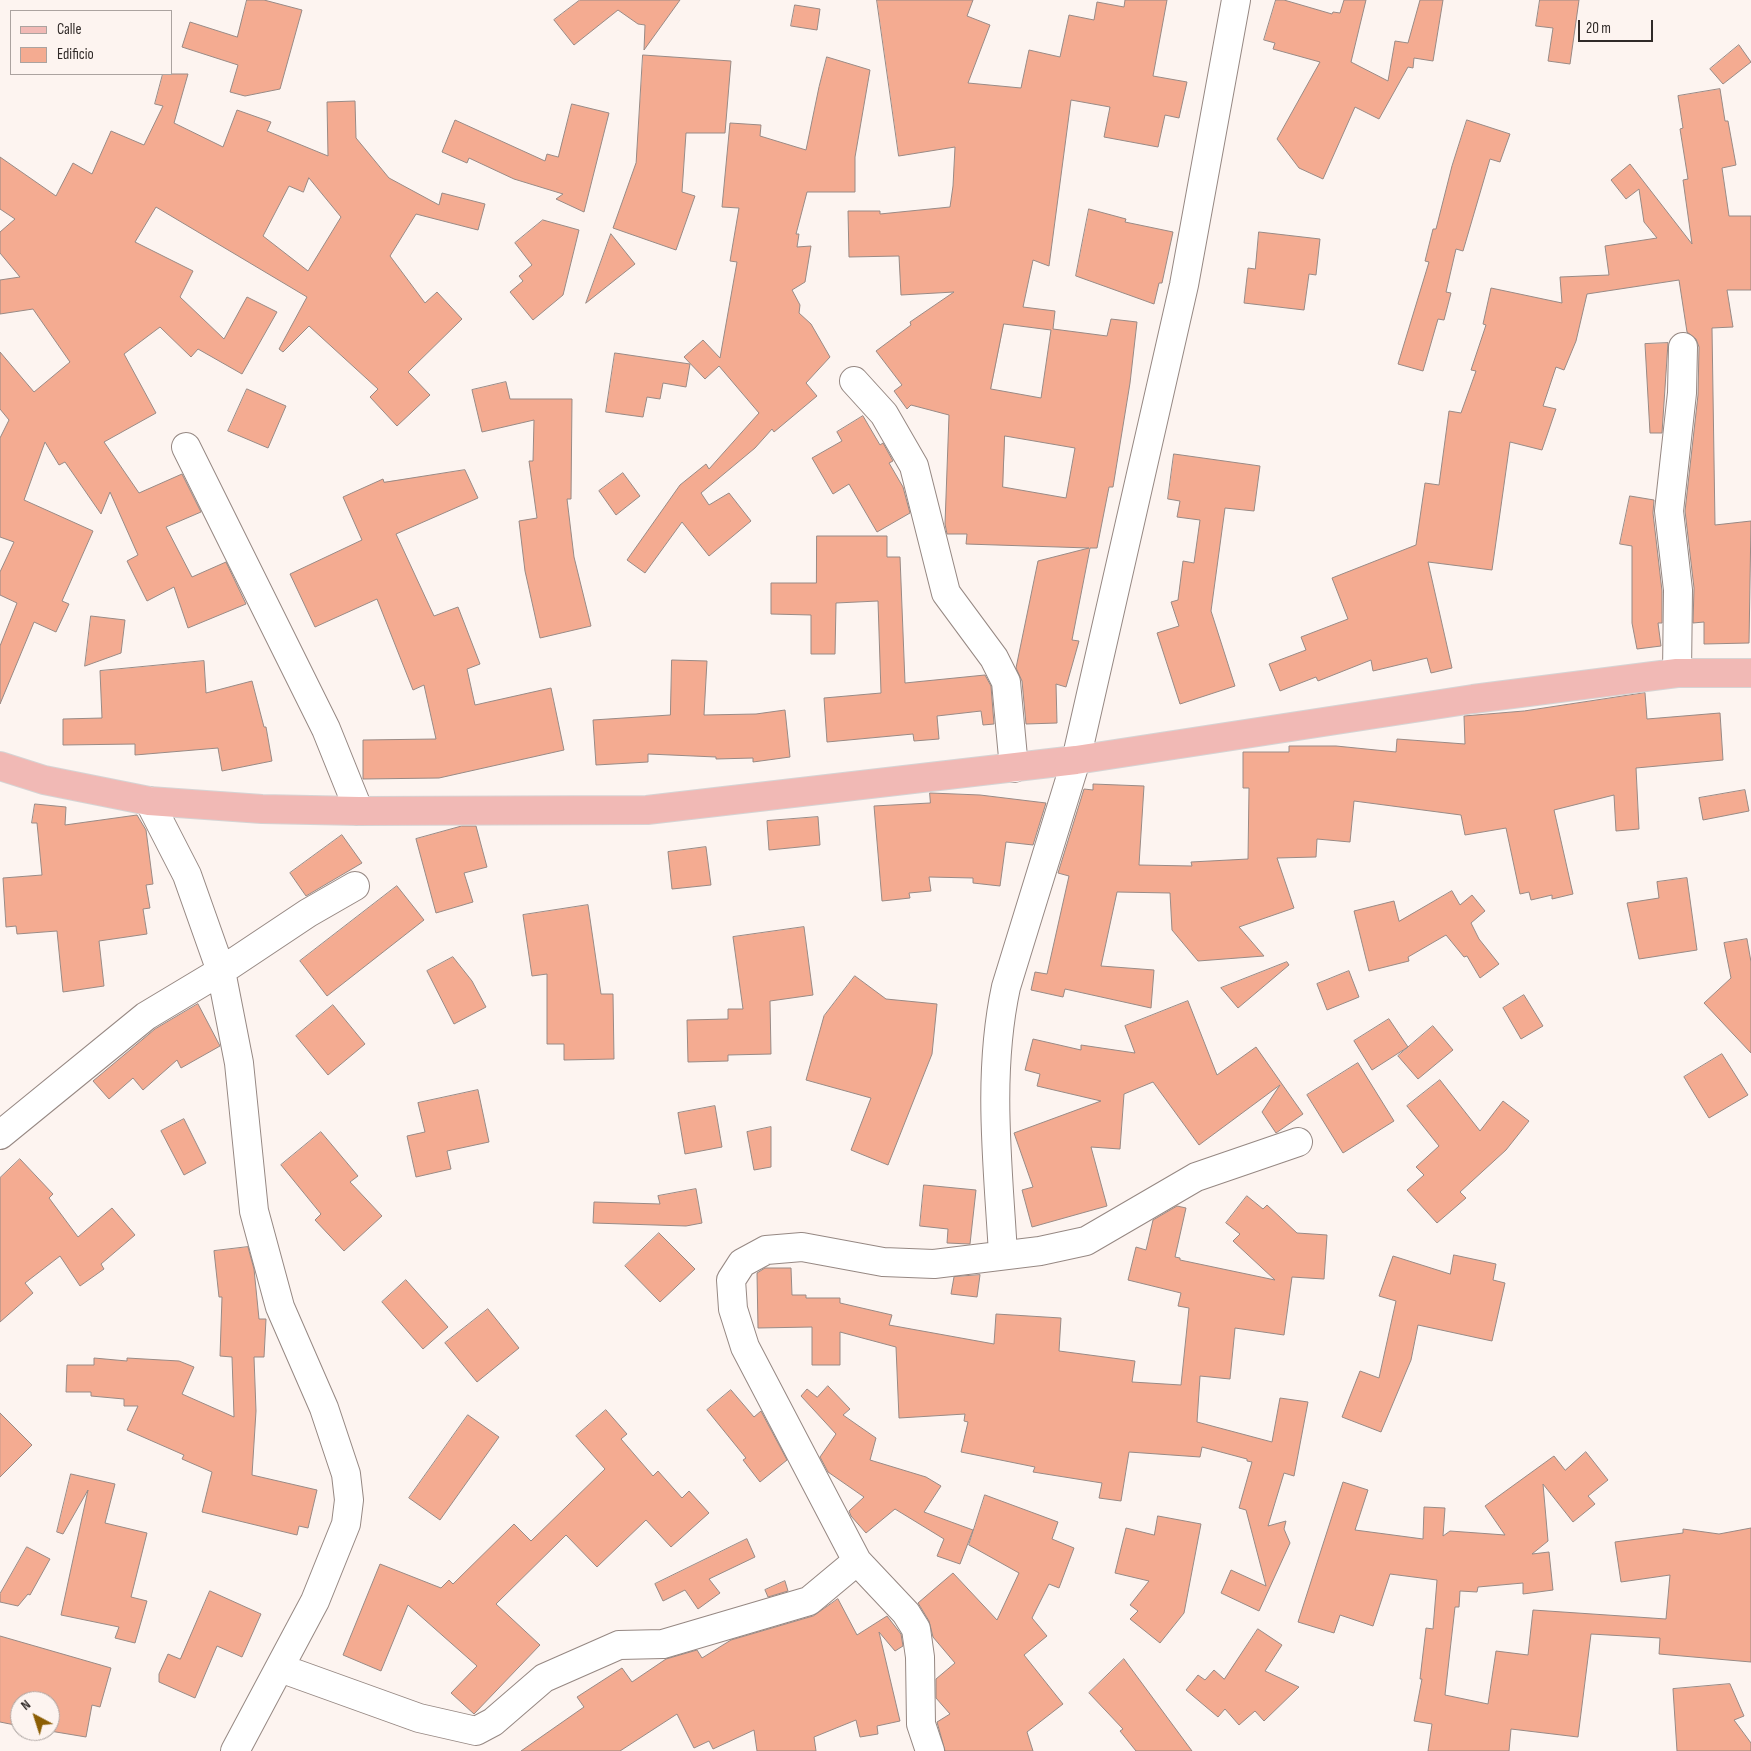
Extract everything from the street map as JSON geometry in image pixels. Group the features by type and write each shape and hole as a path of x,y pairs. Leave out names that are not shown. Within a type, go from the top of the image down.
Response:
{"main road":[{"path":"0,766 44,780 149,802 262,809 359,811 647,810 1076,760 1472,699 1677,673 1751,673"}],"street":[{"path":"1003,1254 994,1103 1001,1013 1006,987 1076,760 1184,285 1236,0"},
{"path":"1677,673 1678,590 1669,511 1682,393 1683,347"},
{"path":"854,381 884,414 914,466 946,593 994,658 1006,682 1014,768"},
{"path":"186,447 326,729 359,811"},
{"path":"149,802 187,875 221,971 239,1063 254,1211 280,1307 324,1408 346,1474 349,1500 346,1524 315,1601 235,1751"},
{"path":"0,1135 146,1016 221,971 308,912 355,886"},
{"path":"930,1751 921,1724 920,1657 916,1629 906,1613 857,1561 744,1347 734,1309 731,1280 742,1263 766,1250 802,1247 883,1262 934,1264 1003,1254 1040,1251 1086,1241 1128,1219 1196,1177 1298,1142"},
{"path":"280,1668 420,1718 476,1731 492,1722 544,1678 619,1645 663,1644 809,1601 857,1561"}],"building":[{"path":"247,0 264,0 302,10 280,89 245,96 230,92 238,65 182,47 190,22 237,37"},
{"path":"580,0 680,0 644,50 645,25 638,24 618,10 574,45 554,20"},
{"path":"877,0 973,0 967,16 990,25 968,83 1021,88 1029,50 1060,57 1069,15 1094,20 1097,2 1124,7 1125,0 1167,0 1153,76 1187,82 1179,118 1165,115 1158,147 1104,137 1110,107 1071,100 1049,266 1033,260 1023,307 1055,311 1053,329 1107,336 1111,319 1137,322 1130,383 1113,487 1109,487 1097,548 1090,548 1072,640 1079,641 1066,687 1056,684 1057,723 1026,724 1022,681 1016,668 1038,561 1089,548 966,544 967,534 947,534 945,524 949,415 911,405 907,409 894,391 902,385 876,351 911,325 910,322 954,292 901,295 899,256 849,257 848,211 880,211 880,214 950,207 955,147 899,156","holes":["1004,324 1051,330 1041,398 991,389","1005,436 1075,448 1066,498 1003,487"]},
{"path":"1276,0 1284,0 1332,14 1333,12 1340,13 1344,0 1366,0 1351,62 1388,81 1395,41 1408,43 1420,0 1443,0 1433,61 1414,58 1413,68 1408,67 1379,119 1355,107 1323,179 1299,168 1277,139 1320,62 1273,49 1275,43 1264,40"},
{"path":"1540,0 1579,0 1570,64 1548,61 1553,28 1536,26"},
{"path":"795,5 820,9 817,30 791,26"},
{"path":"1739,45 1751,62 1723,84 1710,69"},
{"path":"643,55 731,61 725,133 686,133 682,192 695,196 676,250 613,228 636,163"},
{"path":"827,57 870,70 855,157 855,192 807,192 796,234 799,234 797,247 811,246 805,282 792,290 800,305 799,313 811,324 830,357 806,383 817,396 774,432 772,429 755,448 701,493 709,505 729,493 751,521 709,556 682,522 645,573 627,560 680,485 706,464 709,469 759,413 719,366 705,379 684,357 703,340 720,358 737,262 730,261 739,208 722,207 730,123 761,125 760,136 806,150"},
{"path":"188,74 174,123 223,147 237,110 271,122 267,131 328,156 327,102 355,101 356,138 389,178 439,205 442,193 485,204 478,230 416,214 390,256 425,303 437,292 462,319 408,372 430,395 397,426 370,397 378,389 309,326 283,352 279,349 307,297 156,207 135,242 193,271 180,297 224,339 247,297 277,312 242,374 198,349 191,357 160,327 124,354 156,413 104,442 139,493 182,474 201,512 166,527 192,577 226,562 246,604 188,628 174,587 147,601 127,561 138,555 110,492 101,514 65,462 59,465 45,442 24,500 93,531 62,601 69,604 56,632 34,622 0,704 0,646 17,603 0,595 0,572 14,542 0,537 0,438 9,420 0,409 0,352 34,392 70,362 33,309 0,314 0,280 20,277 0,253 0,232 15,219 0,209 0,157 56,196 73,163 92,174 111,131 144,145 163,106 155,104 163,75","holes":["309,178 341,217 308,271 263,236 289,186 303,192"]},
{"path":"1720,89 1725,121 1728,121 1736,165 1722,168 1729,216 1751,216 1751,290 1727,290 1733,327 1712,328 1715,525 1751,521 1749,643 1704,644 1704,622 1693,623 1694,588 1685,511 1698,395 1699,347 1696,339 1687,332 1679,280 1587,294 1576,341 1564,370 1556,367 1543,406 1556,409 1542,450 1510,442 1492,570 1428,562 1452,668 1431,673 1427,658 1373,671 1371,660 1318,681 1316,677 1280,691 1269,664 1306,650 1301,637 1348,619 1332,578 1416,545 1425,483 1439,485 1449,411 1461,413 1476,371 1471,370 1486,325 1483,324 1491,288 1562,303 1560,277 1609,275 1605,246 1657,238 1644,222 1639,189 1626,199 1611,180 1630,164 1692,244 1683,180 1688,179 1680,129 1683,128 1678,96"},
{"path":"572,104 609,113 584,212 556,199 563,194 514,179 469,158 467,163 442,152 455,120 545,161 547,154 558,157"},
{"path":"1467,120 1510,134 1500,162 1490,159 1463,251 1456,249 1446,292 1451,293 1444,320 1438,319 1423,371 1398,364 1429,262 1425,261 1433,229 1436,229 1452,166"},
{"path":"1089,209 1126,219 1125,222 1173,232 1162,283 1159,283 1154,304 1076,276"},
{"path":"543,220 579,230 563,295 533,320 510,292 523,281 519,276 532,265 515,243"},
{"path":"1259,232 1320,239 1316,275 1309,274 1304,310 1244,303 1248,268 1255,269"},
{"path":"611,234 635,264 586,303"},
{"path":"1668,343 1662,433 1650,433 1645,344"},
{"path":"615,353 690,364 686,387 663,383 660,399 647,397 643,417 606,412"},
{"path":"506,382 510,399 572,399 571,499 567,499 574,557 591,626 540,638 525,571 519,521 537,518 529,461 533,461 534,420 482,432 472,390"},
{"path":"247,389 286,406 268,448 228,431"},
{"path":"863,416 880,445 883,443 893,461 889,463 903,487 910,513 877,532 849,484 833,494 812,458 842,441 837,432"},
{"path":"1174,454 1260,466 1254,511 1225,508 1211,611 1235,686 1180,704 1157,633 1179,626 1171,602 1178,600 1183,561 1194,563 1200,520 1177,517 1180,501 1168,499"},
{"path":"465,470 478,498 396,534 434,616 458,607 480,664 467,669 475,705 551,688 564,750 439,778 363,779 363,740 436,739 424,685 413,690 377,599 315,627 290,574 362,540 343,497 383,479 384,482"},
{"path":"623,473 640,496 616,515 599,491"},
{"path":"1630,496 1654,500 1653,513 1662,591 1662,623 1658,623 1661,646 1637,649 1632,623 1632,546 1620,544"},
{"path":"817,536 887,536 887,557 900,557 905,683 985,675 991,686 994,724 983,725 981,711 937,716 939,739 914,741 913,734 827,742 824,698 881,693 878,601 836,603 835,654 811,654 811,615 771,614 771,583 816,583"},
{"path":"91,616 125,620 121,653 85,666"},
{"path":"672,660 707,661 704,715 756,714 785,710 790,757 753,762 753,758 716,759 716,757 648,754 648,762 596,765 593,720 670,715"},
{"path":"204,661 206,693 252,681 264,727 266,727 272,761 222,771 218,748 135,755 135,744 63,745 63,719 102,718 100,671"},
{"path":"1645,693 1647,719 1720,713 1723,760 1636,768 1639,829 1616,831 1614,795 1554,810 1573,894 1552,899 1552,895 1531,900 1529,892 1520,894 1506,828 1465,835 1461,815 1354,801 1350,842 1317,839 1316,857 1277,858 1294,908 1239,927 1264,956 1198,961 1172,930 1170,893 1117,892 1101,966 1154,970 1151,1008 1065,989 1063,997 1031,990 1035,972 1047,974 1069,876 1058,873 1084,789 1093,790 1093,784 1144,786 1139,865 1192,866 1191,862 1248,859 1249,788 1243,788 1243,752 1289,752 1289,746 1336,746 1396,752 1397,739 1465,744 1464,716 1524,711"},
{"path":"1745,790 1749,811 1703,820 1699,798"},
{"path":"930,793 980,795 1046,803 1033,845 1006,842 1000,886 973,883 973,878 929,877 931,891 909,893 910,898 882,901 874,806 930,803"},
{"path":"35,804 66,807 65,825 137,815 146,830 153,884 146,885 150,908 143,909 147,934 99,941 104,986 63,992 57,931 17,934 16,926 6,927 3,878 42,875 37,823 32,823"},
{"path":"818,817 820,845 769,850 767,821"},
{"path":"462,826 476,826 487,867 464,873 473,902 436,913 416,839"},
{"path":"342,835 362,863 306,896 290,873"},
{"path":"706,847 711,885 672,889 668,852"},
{"path":"1687,878 1697,950 1639,959 1627,903 1659,898 1657,882"},
{"path":"397,886 424,920 327,996 300,961"},
{"path":"1452,891 1460,905 1472,895 1485,911 1471,923 1479,939 1499,964 1480,978 1467,956 1464,957 1446,935 1408,957 1409,961 1369,971 1354,911 1394,901 1399,921"},
{"path":"588,905 601,994 613,994 614,1059 564,1060 564,1044 547,1044 547,974 532,976 523,915"},
{"path":"804,927 813,995 770,1001 771,1054 728,1055 728,1061 688,1062 687,1020 728,1019 728,1009 743,1009 733,937"},
{"path":"1747,939 1751,962 1751,1053 1704,1003 1731,978 1724,943"},
{"path":"453,957 472,981 486,1007 454,1024 427,971"},
{"path":"1287,962 1289,965 1238,1008 1221,988"},
{"path":"1349,971 1359,997 1327,1010 1317,984"},
{"path":"855,976 886,999 937,1004 932,1054 888,1165 851,1150 871,1098 806,1080 824,1016"},
{"path":"1524,995 1543,1026 1521,1039 1503,1008"},
{"path":"1188,1001 1217,1075 1256,1047 1303,1114 1276,1133 1262,1112 1280,1085 1199,1145 1153,1082 1124,1094 1120,1149 1091,1147 1107,1206 1032,1227 1022,1190 1033,1187 1014,1133 1101,1101 1037,1086 1040,1074 1025,1070 1033,1039 1081,1050 1081,1045 1135,1053 1125,1026"},
{"path":"198,1004 220,1046 181,1068 177,1060 143,1090 133,1078 109,1099 93,1081 155,1029"},
{"path":"333,1005 365,1044 328,1075 296,1036"},
{"path":"1389,1019 1408,1047 1372,1070 1354,1041"},
{"path":"1433,1026 1453,1050 1418,1079 1398,1056"},
{"path":"1722,1054 1748,1095 1709,1118 1684,1077"},
{"path":"1358,1063 1394,1121 1343,1153 1307,1095"},
{"path":"1440,1080 1480,1131 1503,1101 1529,1121 1506,1150 1460,1192 1466,1198 1437,1223 1407,1190 1424,1175 1416,1167 1439,1146 1407,1106"},
{"path":"478,1090 489,1142 447,1151 451,1169 416,1177 407,1136 425,1132 418,1103"},
{"path":"715,1106 722,1147 685,1154 678,1113"},
{"path":"184,1119 206,1163 184,1175 161,1131"},
{"path":"771,1127 771,1167 754,1170 747,1132"},
{"path":"321,1132 358,1176 350,1182 382,1216 344,1251 315,1220 321,1214 281,1165"},
{"path":"20,1159 53,1194 49,1198 78,1237 112,1208 135,1235 101,1264 104,1269 80,1286 60,1256 25,1283 33,1293 0,1322 0,1178"},
{"path":"924,1185 976,1190 970,1244 947,1243 948,1229 920,1226"},
{"path":"696,1189 702,1223 686,1226 593,1223 594,1202 660,1204 658,1196"},
{"path":"1247,1196 1263,1209 1267,1205 1297,1233 1327,1235 1324,1279 1292,1277 1284,1335 1235,1328 1230,1379 1200,1376 1197,1422 1272,1442 1280,1398 1308,1402 1294,1476 1284,1473 1268,1526 1286,1521 1284,1529 1290,1543 1259,1611 1221,1593 1231,1570 1266,1586 1246,1510 1239,1508 1252,1462 1247,1461 1247,1459 1202,1447 1200,1457 1129,1452 1121,1501 1099,1498 1102,1483 1033,1472 1035,1467 961,1452 968,1422 964,1421 965,1414 899,1418 896,1347 840,1332 840,1365 812,1365 812,1327 758,1328 757,1273 765,1268 791,1268 792,1295 806,1295 806,1298 840,1298 840,1303 892,1315 889,1325 994,1344 996,1314 1061,1318 1059,1351 1135,1361 1132,1382 1181,1385 1189,1308 1178,1306 1181,1293 1128,1280 1136,1247 1146,1250 1153,1220 1177,1206 1186,1208 1175,1257 1180,1258 1180,1260 1275,1280 1233,1241 1240,1234 1226,1223"},
{"path":"659,1233 695,1269 660,1302 625,1266"},
{"path":"248,1247 254,1269 259,1319 266,1319 264,1357 254,1357 256,1411 252,1475 317,1490 308,1528 299,1526 297,1535 202,1512 212,1472 182,1459 184,1455 127,1430 138,1406 124,1406 124,1399 91,1396 91,1392 66,1392 67,1365 94,1365 94,1358 127,1361 127,1358 179,1361 194,1367 182,1394 234,1417 232,1357 220,1356 222,1297 219,1297 214,1251"},
{"path":"1454,1255 1496,1264 1493,1280 1505,1283 1492,1341 1418,1325 1411,1360 1381,1432 1342,1417 1360,1371 1379,1378 1396,1301 1379,1296 1393,1256 1450,1274"},
{"path":"980,1275 977,1297 951,1294 954,1277"},
{"path":"406,1280 448,1327 423,1349 382,1302"},
{"path":"488,1309 519,1348 477,1382 445,1343"},
{"path":"828,1386 850,1409 843,1415 876,1438 870,1460 926,1477 941,1486 924,1512 973,1530 960,1564 937,1556 944,1539 895,1509 866,1533 851,1516 849,1511 864,1497 828,1472 820,1457 836,1434 801,1396 807,1389 817,1397"},
{"path":"731,1390 754,1417 761,1411 787,1460 760,1482 743,1460 746,1458 707,1410"},
{"path":"606,1410 627,1434 621,1439 653,1476 658,1471 682,1498 689,1491 709,1513 671,1547 646,1520 597,1567 566,1535 496,1604 540,1645 474,1714 451,1693 477,1666 408,1605 381,1671 343,1655 380,1564 441,1588 449,1580 453,1584 514,1524 531,1541 605,1469 576,1436"},
{"path":"0,1413 32,1445 0,1477"},
{"path":"468,1415 499,1437 440,1520 409,1498"},
{"path":"1586,1452 1608,1480 1588,1496 1595,1504 1573,1522 1543,1484 1548,1541 1532,1554 1549,1552 1553,1590 1523,1594 1523,1583 1478,1587 1477,1592 1460,1591 1459,1607 1455,1607 1445,1695 1488,1704 1496,1651 1528,1655 1533,1610 1666,1619 1670,1575 1621,1582 1615,1542 1683,1533 1683,1529 1719,1534 1751,1528 1751,1662 1659,1654 1660,1638 1591,1634 1578,1737 1511,1729 1509,1751 1428,1751 1432,1724 1414,1721 1422,1679 1420,1679 1426,1628 1433,1629 1437,1580 1390,1574 1373,1626 1340,1615 1334,1633 1298,1622 1343,1482 1368,1490 1355,1530 1423,1539 1424,1507 1445,1508 1443,1536 1450,1531 1505,1535 1485,1506 1554,1456 1565,1470"},
{"path":"71,1474 115,1484 105,1523 147,1533 131,1597 147,1601 135,1643 115,1638 119,1627 61,1615 88,1490 63,1534 57,1532"},
{"path":"985,1495 1058,1522 1052,1539 1074,1548 1059,1588 1049,1584 1032,1618 1047,1636 1024,1655 1063,1704 1027,1732 1033,1751 945,1751 937,1722 950,1714 936,1698 936,1679 955,1663 933,1637 929,1621 918,1603 953,1573 997,1620 1019,1573 969,1545"},
{"path":"1158,1516 1201,1524 1184,1613 1160,1643 1130,1619 1138,1611 1130,1605 1149,1581 1115,1573 1126,1528 1154,1535"},
{"path":"747,1539 755,1557 709,1579 720,1593 698,1609 685,1590 663,1601 655,1584"},
{"path":"27,1547 50,1559 30,1595 28,1594 18,1606 0,1602 0,1594"},
{"path":"785,1581 788,1591 768,1597 765,1590"},
{"path":"210,1591 261,1614 242,1657 217,1646 195,1698 159,1682 159,1674 168,1654 180,1659"},
{"path":"838,1599 857,1635 887,1616 901,1634 903,1646 895,1651 879,1632 900,1721 877,1726 878,1734 860,1737 856,1720 814,1737 816,1751 757,1751 754,1730 713,1749 709,1741 694,1748 677,1714 620,1751 521,1751 584,1707 577,1697 622,1668 632,1682 666,1659 697,1650 702,1658 731,1640 813,1616"},
{"path":"1258,1629 1282,1645 1265,1671 1299,1687 1264,1721 1255,1711 1239,1725 1225,1709 1218,1717 1186,1690 1198,1675 1205,1680 1214,1670 1224,1679"},
{"path":"0,1636 111,1668 100,1707 92,1705 86,1737 60,1733 60,1691 10,1691 10,1724 0,1722"},
{"path":"1124,1659 1192,1751 1136,1751 1120,1731 1123,1729 1089,1693"},
{"path":"1730,1684 1744,1716 1734,1720 1751,1743 1751,1751 1677,1751 1673,1689"}]}
